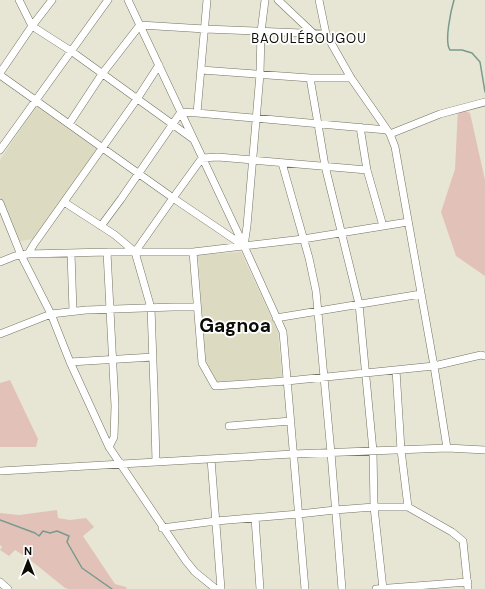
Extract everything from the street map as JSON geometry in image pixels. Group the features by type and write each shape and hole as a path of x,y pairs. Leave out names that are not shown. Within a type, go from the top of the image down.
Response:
{"street":[{"path":"19,0 32,26 194,140"},
{"path":"52,0 32,26 0,74 138,174 244,246"},
{"path":"0,150 108,0"},
{"path":"128,0 283,332 305,589"},
{"path":"197,113 207,0"},
{"path":"244,246 253,161 260,74 261,32 265,0"},
{"path":"278,0 314,34"},
{"path":"319,0 326,34 351,78 389,132 395,147 447,448"},
{"path":"140,25 326,34"},
{"path":"69,124 102,74 140,25"},
{"path":"25,254 34,244 64,202 159,66"},
{"path":"201,70 310,78 351,78"},
{"path":"310,78 325,166 359,304 373,451 374,507 383,589"},
{"path":"181,112 360,127 389,132 440,114 485,102"},
{"path":"101,226 181,112"},
{"path":"360,127 367,170 383,226"},
{"path":"202,158 218,157 367,170"},
{"path":"135,252 202,158"},
{"path":"282,163 315,280 319,311 342,589"},
{"path":"64,202 101,226 135,252 150,308 156,462"},
{"path":"0,203 25,254 70,362 109,447 186,562 195,572 216,589"},
{"path":"0,262 25,254 193,252 303,239 408,222"},
{"path":"107,252 115,406 114,437 109,447"},
{"path":"193,252 202,363 215,386 324,378 434,366 485,356"},
{"path":"72,253 73,311"},
{"path":"276,318 420,294"},
{"path":"0,334 50,314 110,309 197,307"},
{"path":"70,362 153,358"},
{"path":"396,370 401,450 408,507"},
{"path":"229,426 291,421"},
{"path":"0,471 293,454 447,448 485,450"},
{"path":"211,459 221,589"},
{"path":"162,528 216,521 336,510 374,507 408,507 452,532 463,541 468,585 376,589"},
{"path":"255,518 260,589"},
{"path":"0,582 8,589"}],"shaded area":[{"path":"36,106 97,149 34,239 20,241 0,197 0,160"},
{"path":"458,108 470,113 485,180 485,276 456,256 441,212 455,169"},
{"path":"241,252 278,332 282,377 217,382 205,361 198,255"},
{"path":"10,380 38,439 36,447 0,447 0,383"},
{"path":"57,510 58,518 70,520 86,518 94,527 83,536 115,584 126,587 127,589 68,589 15,550 9,556 0,550 2,547 0,545 0,513 19,515"}],"waterway":[{"path":"454,0 449,26 448,46 450,50 462,50 472,53 480,62 485,92"},
{"path":"0,520 35,533 39,536 43,531 50,533 57,531 69,536 67,542 82,568 112,589"}],"district":[{"name":"BAOULÉBOUGOU","path":"309,38"},
{"name":"Gagnoa","path":"235,325"}]}
